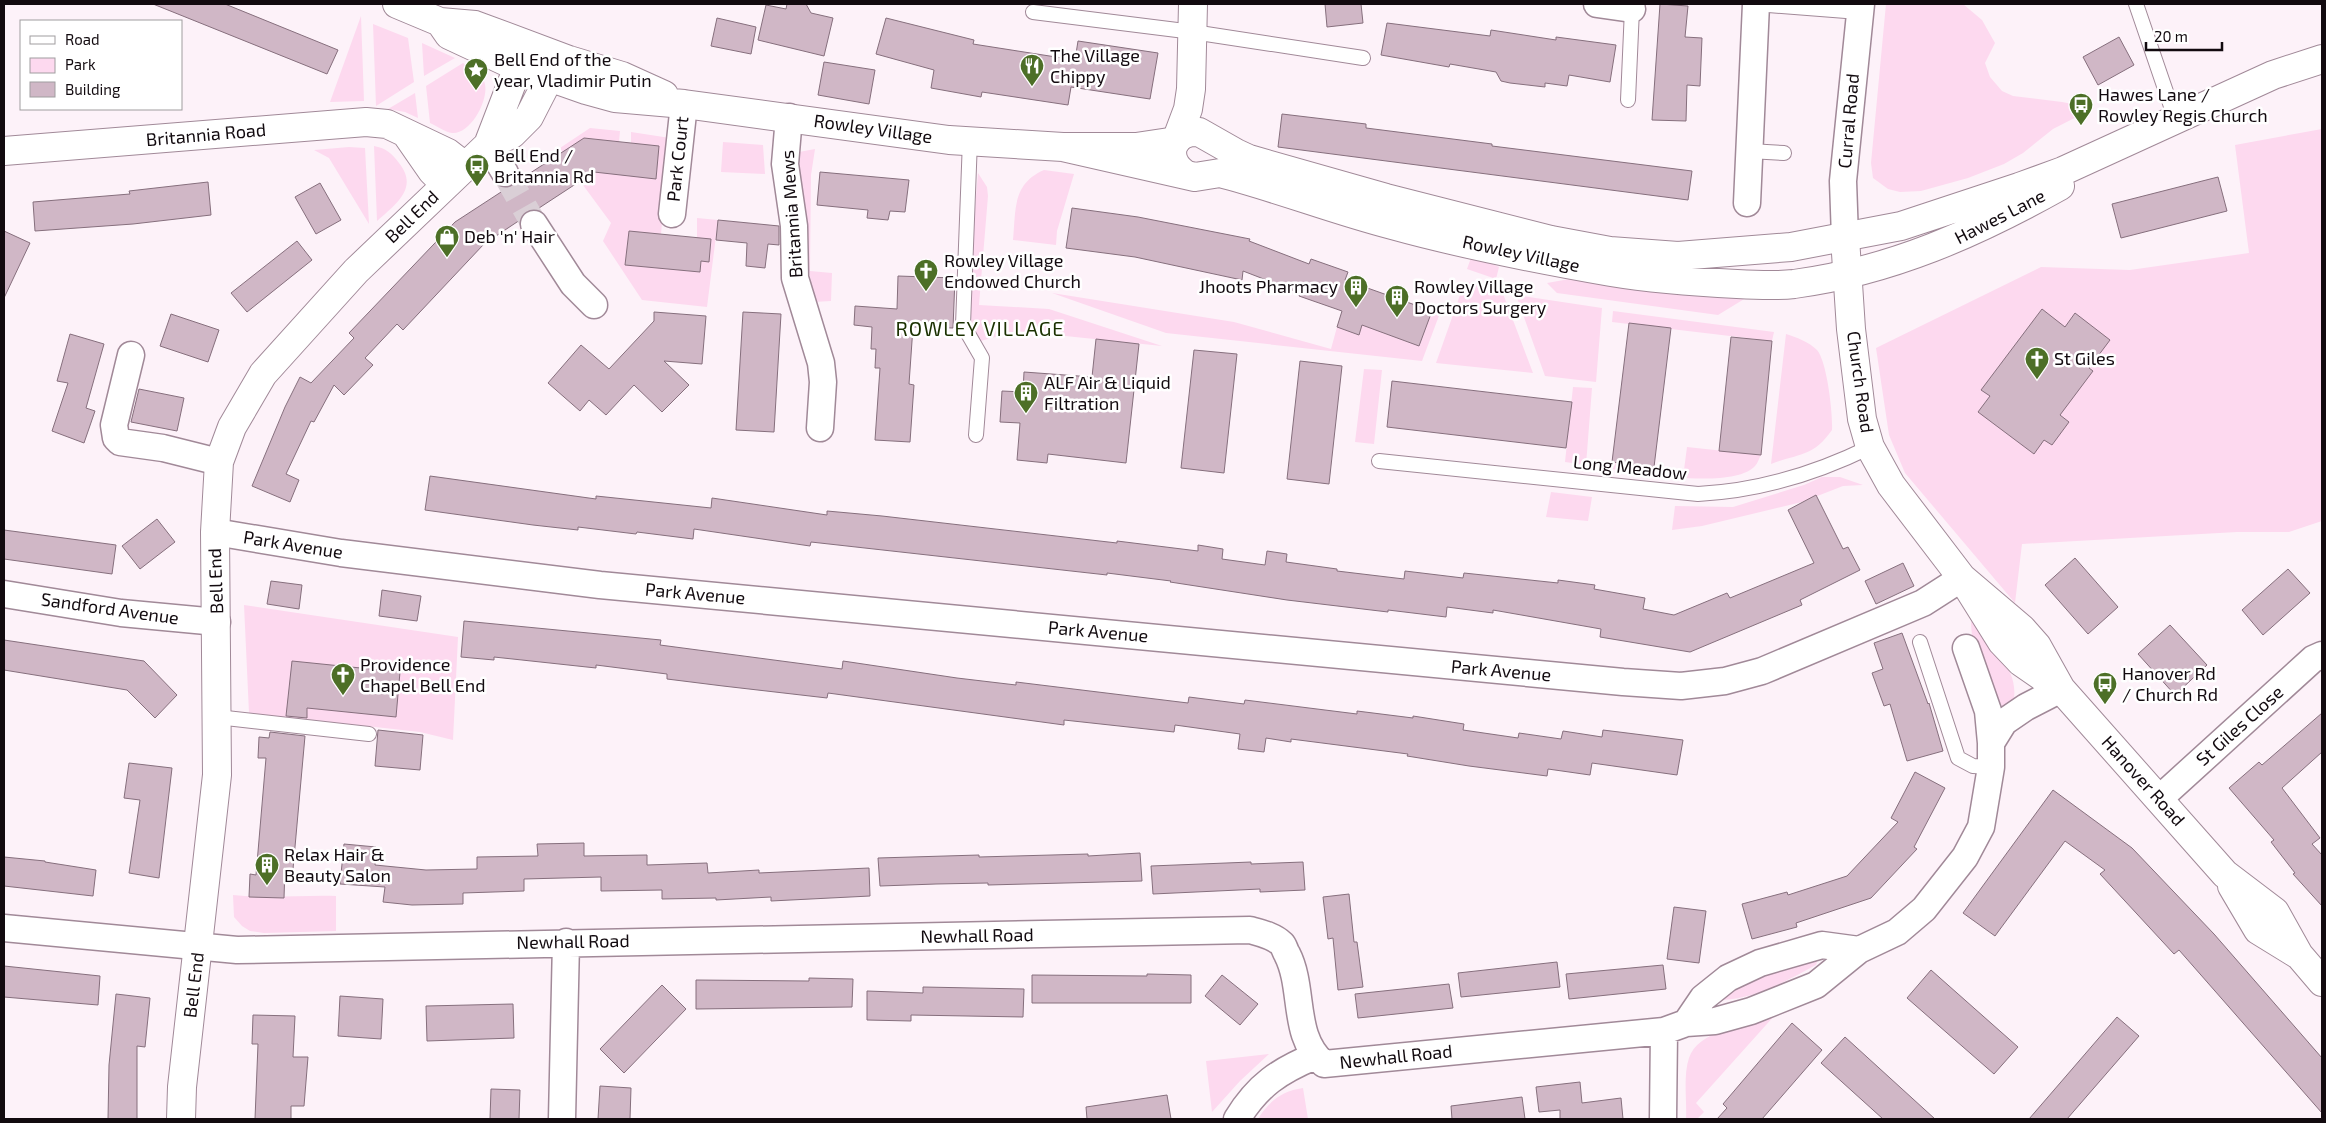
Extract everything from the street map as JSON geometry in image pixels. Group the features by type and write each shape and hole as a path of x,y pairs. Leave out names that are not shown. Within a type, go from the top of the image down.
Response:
{"main road":[{"name":"Rowley Village","path":"397,4 440,22 475,25 495,32 501,48 525,56"},
{"path":"1191,89 1217,154 1214,165 1194,175 1178,170 1172,159 1176,141 1188,109 1191,89 1193,4"},
{"name":"Rowley Village","path":"440,22 449,35 525,56 622,76 684,104"},
{"path":"525,56 547,65 550,78"},
{"name":"Bell End","path":"488,145 525,56"},
{"name":"Hawes Lane","path":"1845,238 1901,226 2063,171 2273,75 2322,59"},
{"name":"Rowley Village","path":"550,78 615,98 790,117 949,140 1062,147 1136,148 1176,141 1182,135 1192,131 1209,137 1249,159 1386,198 1551,240 1610,251 1678,256 1791,247 1845,238"},
{"name":"Bell End","path":"181,1119 182,1087 217,775 215,532 219,462 232,427 263,374 356,271 488,145 512,134 530,117 550,78"},
{"name":"Britannia Road","path":"4,151 366,122 387,124 448,153 466,167"},
{"path":"406,134 432,171 446,185"},
{"name":"Hawes Lane","path":"1847,275 1890,264 1942,245 2004,218 2082,174 2142,134"},
{"name":"Rowley Village","path":"1062,147 1194,175 1220,173 1384,223 1496,251 1646,278 1700,283 1762,285 1792,284 1847,275"},
{"name":"Church Road","path":"1845,238 1862,419 1870,447 1891,485 1931,536"},
{"name":"Hanover Road","path":"1931,536 1962,578 2002,642 2021,662 2061,689 2159,799 2225,874 2258,930 2299,956 2322,982"}],"street":[{"path":"1597,4 1632,9"},
{"path":"1747,203 1756,4"},
{"name":"Curral Road","path":"1845,238 1843,180 1860,8"},
{"name":"Park Court","path":"672,214 684,104"},
{"name":"Britannia Mews","path":"790,117 786,164 794,226 795,278 821,363 823,382 820,428"},
{"path":"488,145 505,173"},
{"path":"534,224 574,284 594,305"},
{"path":"131,355 114,425 116,438 120,442 163,448 219,462"},
{"name":"Park Avenue","path":"215,532 341,553 600,585 1681,686 1725,681 1762,671 1923,603 1962,578"},
{"name":"Sandford Avenue","path":"4,594 121,613 217,622"},
{"path":"1675,1027 1716,1021 1752,1011 1816,985 1860,950 1897,932 1924,909 1966,857 1980,828 1991,755 1988,711 1966,648"},
{"name":"St Giles Close","path":"2159,799 2313,660 2322,655"},
{"path":"1991,755 2004,722 2026,707 2061,689"},
{"path":"4,928 138,939 198,948"},
{"name":"Newhall Road","path":"198,948 247,950 566,942 1250,930 1267,935 1282,944 1293,966 1305,1037 1315,1056 1324,1064 1675,1027"},
{"path":"562,1119 566,942"},
{"path":"1663,1119 1675,1027 1703,998 1728,978 1760,963 1822,945 1860,950"},
{"path":"1237,1119 1244,1107 1264,1084 1286,1069 1315,1056"}],"lane":[{"path":"1756,4 1860,8"},
{"path":"2136,4 2176,118"},
{"path":"1628,100 1632,9"},
{"path":"1033,12 1193,32 1364,58"},
{"path":"970,140 963,325 982,358 976,435"},
{"path":"1749,151 1784,153"},
{"name":"Long Meadow","path":"1379,461 1698,494 1740,491 1765,486 1837,463 1870,447"},
{"path":"1920,642 1958,758 1973,766 1991,755"},
{"path":"217,717 369,734"}],"green space":[{"path":"1886,4 1963,4 1982,20 1995,43 1985,63 1990,77 2002,91 2013,96 2094,108 2053,129 2023,153 2004,164 1968,178 1921,191 1900,192 1888,189 1873,178 1871,163"},
{"path":"361,16 364,101 330,102"},
{"path":"373,24 408,38 414,82 376,106"},
{"path":"422,43 455,58 424,76"},
{"path":"463,63 475,71 484,81 485,96 478,114 472,122 459,132 452,133 430,123 426,86"},
{"path":"415,93 418,118 405,112 388,109"},
{"path":"590,128 620,131 619,142 585,138 582,170 656,178 659,146 631,143 631,132 670,138 661,234 629,232 625,264 700,272 704,239 697,238 697,218 718,220 707,307 642,300 603,241 611,223 580,181 560,148"},
{"path":"2322,129 2322,521 2289,532 2237,532 2022,544 2015,603 1905,473 1889,435 1876,348 2041,267 2130,270 2249,253 2235,145"},
{"path":"723,142 763,145 765,174 721,172"},
{"path":"374,146 382,148 394,156 405,172 407,180 406,188 398,202 377,221"},
{"path":"349,147 365,148 369,224 329,158 314,150"},
{"path":"815,149 811,175 810,271 832,273 831,301 814,302 809,271 807,231 798,178 799,152"},
{"path":"1044,170 1074,174 1057,231 1056,245 1013,240 1016,208 1021,190 1034,176"},
{"path":"978,173 987,187 988,196 979,305 1049,309 1162,346 1017,331 977,342 970,314 968,289"},
{"path":"1472,255 1499,267 1496,279 1467,269"},
{"path":"1586,276 1759,290 1718,315 1557,293 1547,283"},
{"path":"1465,281 1502,291 1533,373 1436,363"},
{"path":"1052,293 1234,322 1331,349 1337,327 1359,335 1362,325 1419,346 1432,311 1440,313 1422,361 1166,333"},
{"path":"1516,295 1602,308 1596,382 1545,376"},
{"path":"1613,311 1774,332 1772,341 1612,322"},
{"path":"1786,334 1810,345 1821,356 1829,388 1832,430 1812,450 1771,464"},
{"path":"1364,369 1382,370 1374,444 1355,442"},
{"path":"1573,387 1592,388 1586,465 1565,462"},
{"path":"1687,447 1761,455 1755,466 1743,473 1704,479 1681,478 1600,467 1599,460 1684,470"},
{"path":"1822,477 1840,477 1863,485 1843,486 1802,502 1702,526 1672,530 1675,506 1733,507 1804,485"},
{"path":"1551,492 1592,497 1588,521 1546,517"},
{"path":"244,605 458,637 453,740 420,732 249,713"},
{"path":"1971,621 2001,656 2012,676 2014,698 2001,708 1984,679 1973,643"},
{"path":"233,895 259,897 336,896 336,931 264,933 250,931 242,926 234,917"},
{"path":"1818,958 1816,965 1782,983 1759,992 1736,999 1723,1000 1720,995 1723,987"},
{"path":"1775,1015 1696,1103 1704,1112 1697,1119 1686,1119 1686,1072 1689,1058 1694,1048 1713,1034"},
{"path":"1269,1054 1240,1081 1212,1112 1206,1061"},
{"path":"1303,1088 1308,1119 1258,1119 1267,1107 1282,1094"}],"building":[{"path":"153,4 225,4 338,50 327,74"},
{"path":"787,4 806,4 811,13 833,18 824,56 758,40 766,5 786,9"},
{"path":"1325,4 1361,4 1363,23 1327,27"},
{"path":"1660,4 1688,6 1685,37 1702,38 1700,86 1687,85 1686,121 1652,120"},
{"path":"717,18 756,27 751,54 711,46"},
{"path":"886,18 974,40 973,44 1075,60 1078,41 1158,53 1150,99 1071,87 1068,105 982,92 981,97 931,88 934,70 876,54"},
{"path":"1387,23 1490,36 1491,30 1556,40 1556,37 1616,45 1610,82 1569,75 1567,86 1545,83 1545,87 1510,83 1501,81 1496,72 1450,64 1449,67 1381,55"},
{"path":"2119,37 2134,65 2098,85 2083,57"},
{"path":"824,62 875,70 869,104 818,95"},
{"path":"1282,114 1366,124 1366,128 1492,144 1492,146 1692,171 1688,200 1278,147"},
{"path":"584,138 659,146 656,179 594,172 536,210 525,212 520,220 484,244 403,330 397,324 365,358 373,365 344,395 334,385 314,422 311,421 286,474 299,480 290,502 252,486 285,407 300,377 311,383 354,338 349,333 455,222"},
{"path":"820,172 909,180 905,212 890,211 888,220 867,218 868,210 817,205"},
{"path":"2218,177 2227,211 2121,238 2112,204"},
{"path":"208,182 211,215 133,224 35,231 33,202 130,194 129,191"},
{"path":"320,183 341,220 316,234 295,197"},
{"path":"1072,208 1138,217 1250,239 1249,241 1309,264 1311,259 1348,272 1345,280 1432,311 1419,346 1362,325 1359,335 1337,327 1342,311 1299,296 1300,293 1243,271 1242,280 1135,257 1066,248"},
{"path":"718,220 779,226 779,245 768,244 765,268 746,266 747,243 716,240"},
{"path":"4,231 30,243 4,298"},
{"path":"629,231 711,239 709,262 701,261 700,272 625,265"},
{"path":"297,241 312,260 247,312 231,293"},
{"path":"898,276 955,278 953,328 913,327 909,384 914,385 910,442 875,440 880,368 875,368 876,349 871,349 872,327 854,325 855,306 897,309"},
{"name":"St Giles","path":"2042,309 2065,327 2075,313 2110,340 2089,368 2093,371 2060,415 2069,422 2052,445 2044,440 2034,454 1978,412 1990,396 1981,390"},
{"path":"654,312 706,316 702,364 664,361 689,385 662,412 634,385 606,415 589,400 580,411 548,383 581,345 609,369 654,321"},
{"path":"743,312 781,314 774,432 736,430"},
{"path":"171,314 219,330 208,362 160,346"},
{"path":"1629,323 1671,328 1654,467 1612,462"},
{"path":"70,334 104,344 86,408 95,411 84,443 52,431 68,383 57,381"},
{"path":"1731,337 1772,341 1761,455 1719,451"},
{"path":"1096,339 1139,344 1126,463 1048,454 1047,463 1017,460 1020,423 1000,422 1002,391 1023,392 1024,372 1092,377"},
{"path":"1194,350 1237,354 1224,473 1181,468"},
{"path":"1300,361 1342,366 1329,484 1287,479"},
{"path":"1392,381 1572,402 1566,448 1387,427"},
{"path":"139,389 184,398 177,431 131,422"},
{"path":"430,476 596,499 596,496 711,508 712,498 827,515 827,511 882,516 1198,551 1198,545 1223,549 1222,559 1265,565 1267,551 1287,554 1286,562 1337,569 1337,571 1404,579 1405,571 1463,578 1464,573 1558,583 1558,580 1595,585 1594,589 1645,598 1643,609 1674,615 1727,593 1730,598 1814,563 1788,510 1816,495 1843,549 1848,547 1860,570 1800,600 1802,605 1690,652 1600,637 1601,629 1493,610 1493,613 1447,607 1446,617 1388,610 1388,612 1287,600 1171,581 1107,573 1107,575 811,542 810,546 694,529 693,539 578,527 578,530 425,510"},
{"path":"157,519 175,542 140,569 122,546"},
{"path":"4,530 116,545 112,574 4,559"},
{"path":"2075,558 2118,607 2088,634 2045,585"},
{"path":"1903,563 1914,586 1876,604 1865,581"},
{"path":"2288,569 2310,593 2263,635 2242,610"},
{"path":"271,581 302,585 299,609 267,604"},
{"path":"382,590 421,596 417,621 379,616"},
{"path":"464,621 661,640 660,645 842,669 843,661 957,678 1016,685 1016,682 1188,703 1189,697 1244,704 1245,700 1357,714 1357,711 1413,718 1413,716 1464,724 1463,730 1518,738 1519,733 1561,739 1563,731 1602,737 1603,730 1683,740 1677,775 1592,763 1590,775 1548,769 1547,776 1469,766 1407,756 1408,754 1291,739 1291,742 1266,738 1264,752 1238,749 1240,734 1175,725 1174,732 1064,720 1064,725 828,693 827,698 667,679 667,674 596,665 596,668 494,657 494,660 461,657"},
{"path":"2170,625 2207,665 2175,695 2138,654"},
{"path":"1902,633 1929,703 1943,751 1907,761 1890,704 1884,706 1872,673 1883,669 1874,643"},
{"path":"4,640 144,661 177,695 155,718 127,690 4,670"},
{"name":"Providence Chapel Bell End","path":"292,661 400,672 396,717 307,708 307,718 286,716"},
{"path":"2322,713 2322,752 2282,788 2320,838 2312,844 2322,855 2322,906 2293,874 2295,873 2271,842 2274,840 2229,788 2259,762 2262,765"},
{"path":"378,730 423,735 420,770 375,766"},
{"path":"270,732 305,736 293,869 285,868 284,898 249,897 250,874 256,875 266,758 258,758 259,737 269,738"},
{"path":"129,763 172,768 159,878 129,873 140,800 124,798"},
{"path":"1915,772 1945,788 1914,847 1917,849 1871,898 1796,923 1797,927 1752,939 1742,904 1787,892 1788,895 1847,876 1898,822 1891,818"},
{"path":"2053,790 2132,848 2214,934 2322,1058 2322,1113 2179,950 2174,954 2100,874 2105,870 2065,841 1995,936 1963,913"},
{"path":"584,843 584,856 647,855 647,865 707,863 708,873 759,870 759,873 869,868 870,896 771,901 771,897 716,900 716,898 662,899 662,890 601,891 601,877 524,879 524,891 463,893 463,904 412,905 383,902 385,887 340,884 344,844 376,847 375,865 426,870 477,869 477,857 538,856 537,844"},
{"path":"1140,853 1142,881 880,886 878,858 979,855 979,857 1088,854 1088,856"},
{"path":"4,857 45,861 96,870 93,896 4,886"},
{"path":"1251,862 1251,864 1303,862 1305,890 1260,892 1260,889 1153,894 1151,866"},
{"path":"1349,894 1354,942 1357,942 1363,987 1338,990 1333,938 1328,939 1323,897"},
{"path":"1674,907 1706,911 1699,963 1667,959"},
{"path":"1557,962 1560,987 1461,997 1458,973"},
{"path":"1663,965 1666,989 1569,999 1566,974"},
{"path":"4,966 100,976 98,1005 4,997"},
{"path":"1931,970 2018,1047 1994,1074 1907,998"},
{"path":"1147,974 1191,975 1191,1003 1032,1003 1032,975 1147,976"},
{"path":"1222,975 1258,1004 1240,1025 1205,996"},
{"path":"809,978 853,979 852,1007 696,1009 696,980 809,981"},
{"path":"1449,984 1453,1008 1358,1018 1355,994"},
{"path":"662,985 686,1009 624,1073 600,1049"},
{"path":"923,987 1024,989 1023,1017 911,1015 911,1021 867,1020 867,991 923,993"},
{"path":"116,994 150,998 145,1047 137,1046 137,1119 108,1119 109,1065"},
{"path":"340,996 383,999 381,1039 338,1036"},
{"path":"513,1004 514,1038 427,1041 426,1006"},
{"path":"253,1015 295,1016 293,1057 308,1057 304,1106 291,1106 291,1119 255,1119 258,1044 252,1044"},
{"path":"2117,1017 2139,1036 2067,1119 2029,1119"},
{"path":"1792,1023 1822,1050 1762,1119 1717,1119 1727,1108 1723,1104"},
{"path":"1845,1037 1935,1119 1883,1119 1821,1063"},
{"path":"1580,1082 1582,1103 1621,1098 1623,1119 1560,1119 1560,1110 1539,1112 1536,1087"},
{"path":"600,1086 631,1088 630,1119 598,1119"},
{"path":"491,1089 520,1090 519,1119 490,1119"},
{"path":"1167,1095 1171,1119 1087,1119 1086,1107"},
{"path":"1522,1097 1525,1119 1452,1119 1451,1106"}],"tunnel":[{"path":"505,173 534,224"}],"place":[{"name":"The Village Chippy","path":"1032,87"},
{"name":"Bell End of the year, Vladimir Putin","path":"476,91"},
{"name":"Hawes Lane / Rowley Regis Church","path":"2081,126"},
{"name":"Bell End / Britannia Rd","path":"477,187"},
{"name":"Deb 'n' Hair","path":"447,258"},
{"name":"Rowley Village Endowed Church","path":"926,292"},
{"name":"Jhoots Pharmacy","path":"1356,308"},
{"name":"Rowley Village Doctors Surgery","path":"1397,318"},
{"name":"St Giles","path":"2037,380"},
{"name":"ALF Air & Liquid Filtration","path":"1026,414"},
{"name":"Providence Chapel Bell End","path":"343,696"},
{"name":"Hanover Rd / Church Rd","path":"2105,705"},
{"name":"Relax Hair & Beauty Salon","path":"267,886"}],"district":[{"name":"ROWLEY VILLAGE","path":"980,329"}]}
